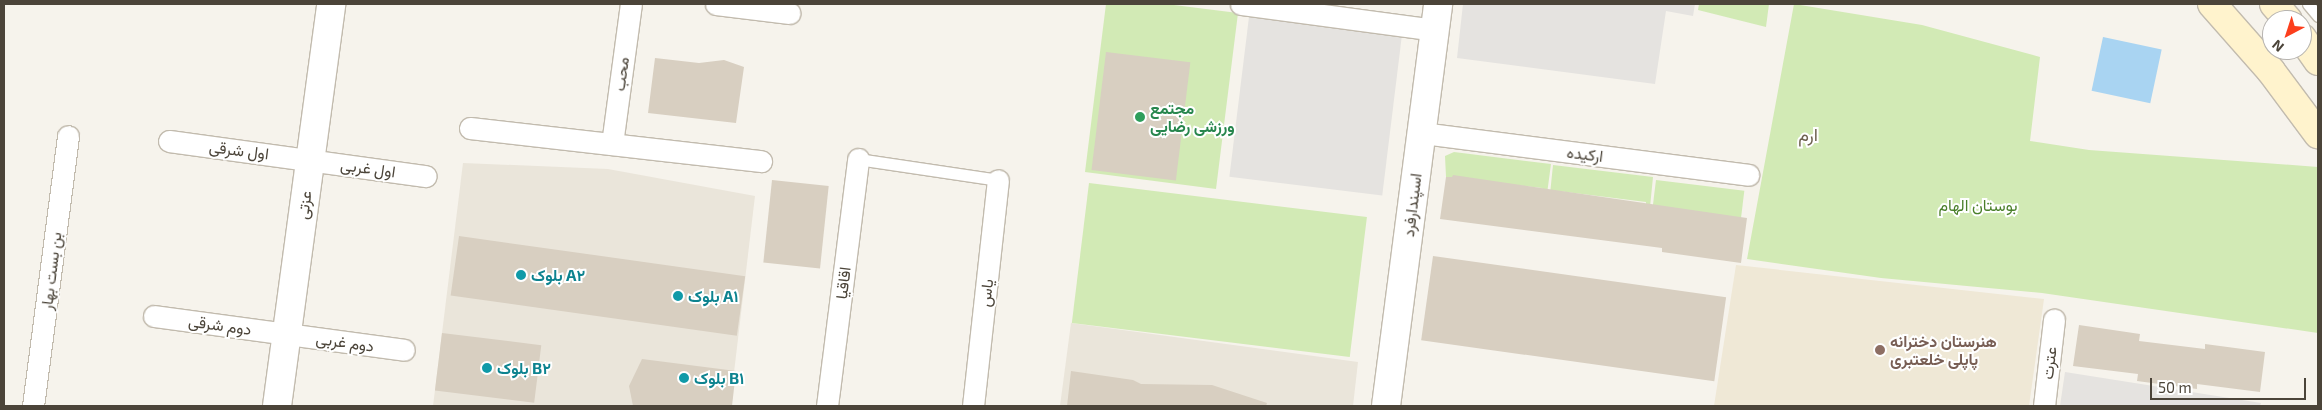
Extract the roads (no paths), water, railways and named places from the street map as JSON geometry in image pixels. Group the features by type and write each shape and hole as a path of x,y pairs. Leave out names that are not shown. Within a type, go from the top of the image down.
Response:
{"main road":[{"path":"2212,4 2271,71 2318,134"}],"street":[{"name":"عزتی","path":"277,406 331,4"},
{"name":"محب","path":"612,144 631,4"},
{"path":"716,4 789,14"},
{"path":"1241,4 1437,17"},
{"name":"اسپندارفرد","path":"1386,406 1437,17"},
{"path":"470,128 761,161"},
{"name":"ارکیده","path":"1422,133 1748,175"},
{"name":"بن بست بهار","path":"33,406 68,136"},
{"name":"اول شرقی","path":"169,141 310,160"},
{"name":"اقاقیا","path":"827,406 858,159"},
{"name":"اول غربی","path":"310,160 426,176"},
{"name":"یاس","path":"973,406 998,180"},
{"name":"دوم شرقی","path":"154,316 286,334"},
{"name":"عترت","path":"2044,406 2054,320"},
{"name":"دوم غربی","path":"286,334 404,350"}],"lane":[{"path":"2308,4 2318,16"},
{"path":"858,159 998,180"}],"water":[{"path":"2103,37 2162,49 2150,103 2092,91"}],"place":[{"name":"مجتمع ورزشی رضایی","path":"1140,117"},
{"name":"بلوک A۲","path":"521,275"},
{"name":"بلوک A۱","path":"678,296"},
{"name":"هنرستان دخترانه پاپلی خلعتبری","path":"1880,350"},
{"name":"بلوک B۲","path":"487,368"},
{"name":"بلوک B۱","path":"684,378"}],"district":[{"name":"ارم","path":"1808,134"}],"park label":[{"name":"بوستان الهام","path":"1978,205"}]}
